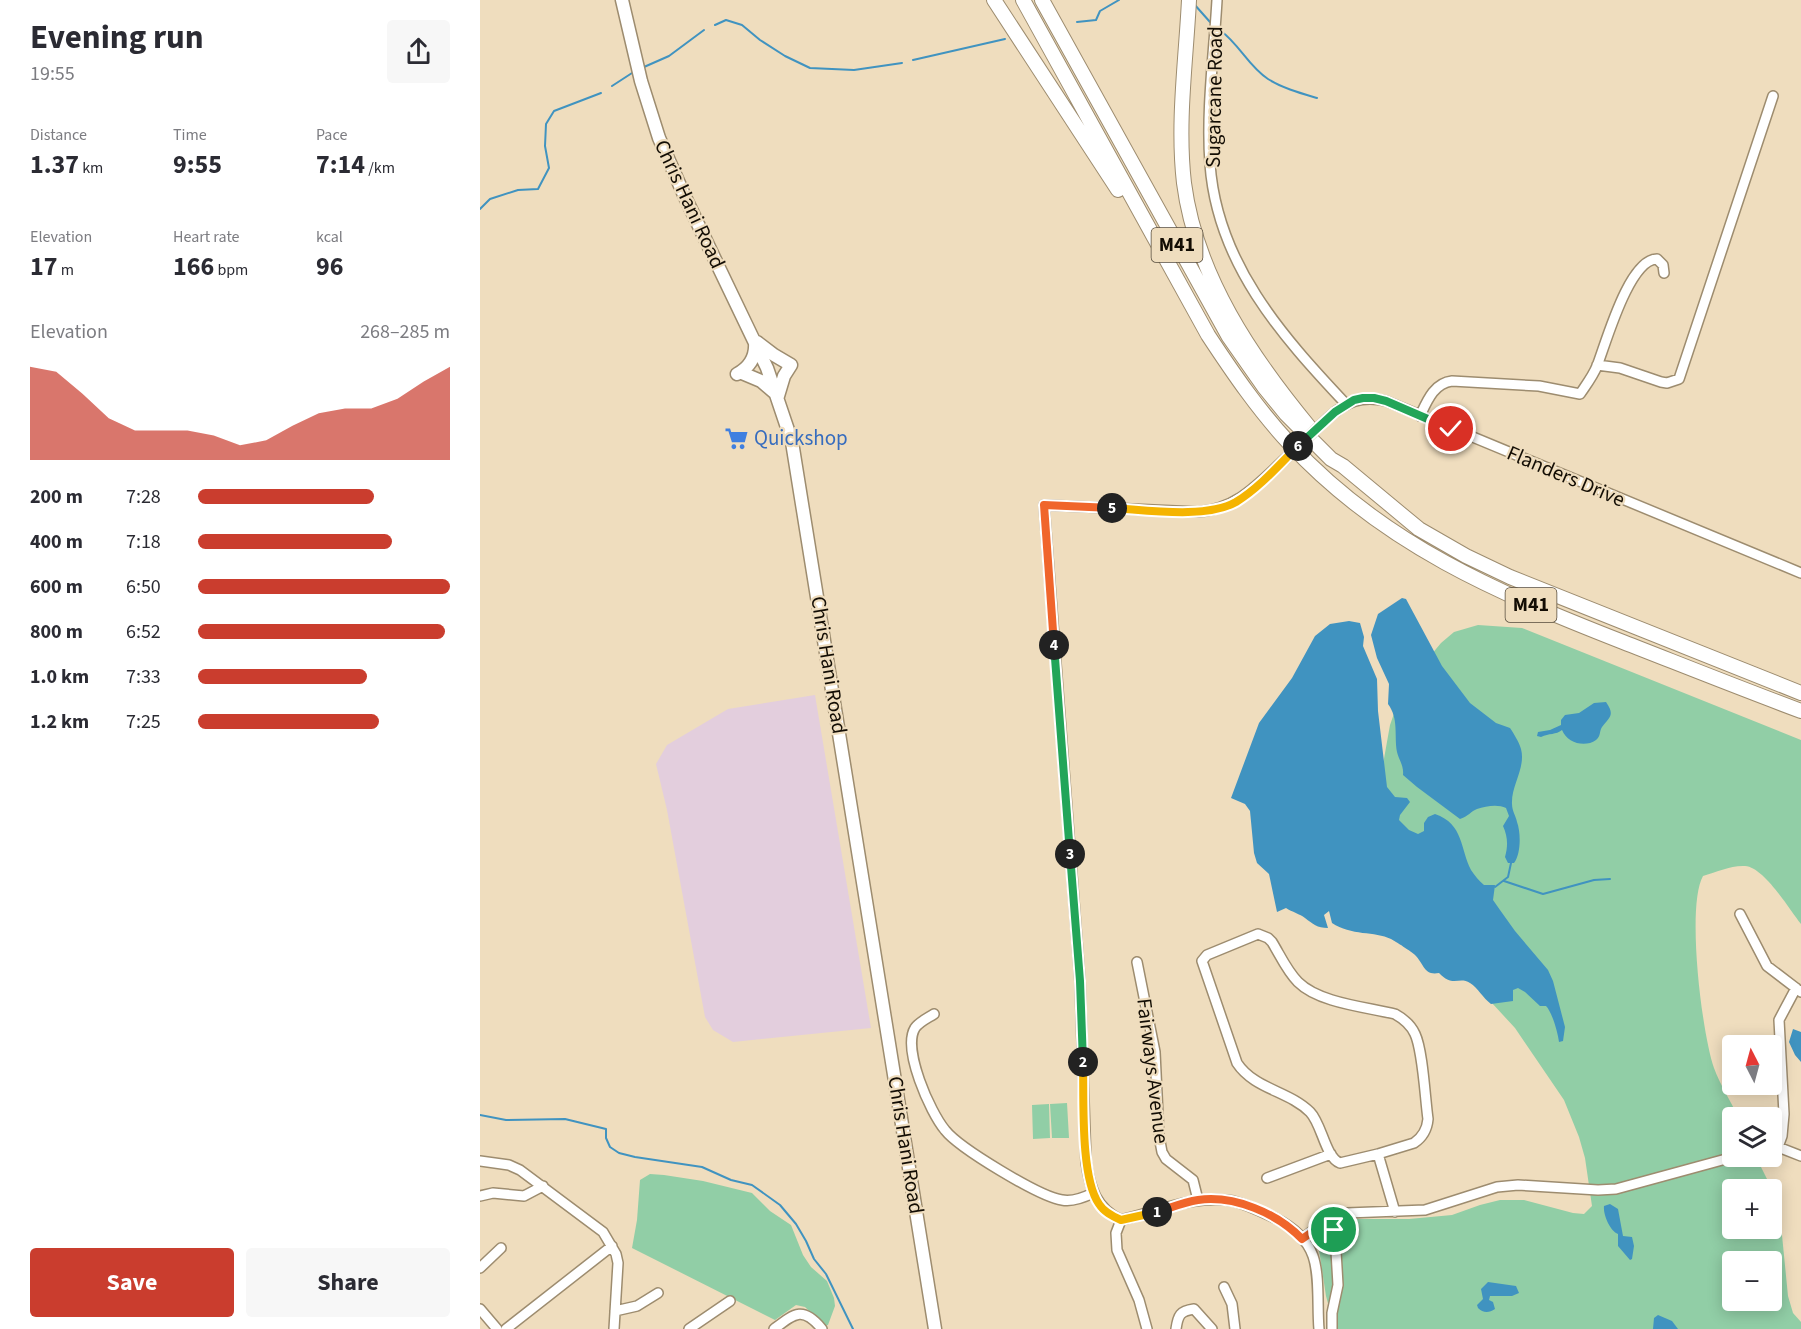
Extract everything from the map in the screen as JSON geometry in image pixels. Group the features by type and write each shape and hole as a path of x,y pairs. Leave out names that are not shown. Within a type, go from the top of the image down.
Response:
{"highway":[{"path":"994,0 1167,262"},
{"name":"M41","path":"1023,0 1208,335 1235,377 1276,429 1314,468 1374,518 1456,571 1552,614 1801,711"},
{"name":"M41","path":"1042,0 1229,337 1264,387 1316,446 1419,529 1466,556 1510,577 1801,693"},
{"path":"1189,0 1182,149 1184,183 1196,237 1218,290 1251,349 1293,407 1343,466"},
{"path":"1726,682 1801,717"}],"main road":[{"name":"Chris Hani Road","path":"616,0 627,29"},
{"name":"Chris Hani Road","path":"622,0 627,29 649,107 666,156 778,396 796,460 935,1329"},
{"path":"753,339 791,365 784,376 778,396 761,381 739,373 748,366 753,358 755,349 753,339"}],"street":[{"name":"Sugarcane Road","path":"1217,0 1209,125 1214,191 1222,229 1245,279 1276,326 1346,404"},
{"path":"1597,365 1620,368 1661,382 1667,383 1679,379 1773,96"},
{"path":"1420,416 1427,400 1439,385 1452,381 1539,386 1580,394 1597,365 1618,308 1639,268 1646,261 1657,259 1663,265 1664,273"},
{"name":"Flanders Drive","path":"1093,1193 1086,1162 1080,981 1044,505 1212,511 1235,502 1247,494 1346,404 1354,400 1374,398 1801,573"},
{"path":"1740,914 1767,966 1798,990 1779,1020 1784,1114 1782,1137"},
{"path":"1262,935 1272,942 1294,978 1308,990 1325,998 1395,1014 1407,1022 1416,1035 1428,1124 1424,1134 1414,1143 1340,1163 1335,1161 1331,1154 1312,1114 1304,1107 1251,1078 1237,1063 1202,965 1203,958 1207,955 1253,936 1262,935"},
{"name":"Fairways Avenue","path":"1137,962 1155,1052 1159,1136 1162,1152 1166,1159 1194,1180 1198,1200"},
{"path":"934,1014 917,1025 911,1046 928,1102 945,1131 966,1149 1052,1198 1072,1201 1093,1193 1104,1210 1121,1220 1198,1200 1232,1201 1284,1222 1302,1239 1314,1259 1319,1329"},
{"path":"1782,1150 1801,1156"},
{"path":"1267,1178 1331,1154"},
{"path":"1378,1154 1395,1212"},
{"path":"1302,1239 1334,1217 1358,1212 1425,1210 1479,1191 1509,1185 1598,1190 1628,1187 1722,1160"},
{"path":"480,1161 509,1165 543,1186 603,1232 612,1246 618,1263 614,1329"},
{"path":"480,1196 493,1193 524,1196 543,1186"},
{"path":"1332,1329 1331,1318 1338,1285 1334,1217"},
{"path":"1121,1220 1116,1233 1117,1250 1139,1300 1147,1329"},
{"path":"506,1329 612,1246"},
{"path":"480,1268 501,1248"},
{"path":"1224,1287 1232,1304 1235,1329"},
{"path":"615,1311 637,1306 658,1293"},
{"path":"689,1329 730,1301"},
{"path":"480,1309 497,1329"},
{"path":"1176,1329 1180,1313 1194,1309 1212,1329"},
{"path":"774,1329 791,1316 802,1314 812,1317 822,1329"}],"shaded area":[{"path":"815,695 871,1028 733,1042 713,1030 705,1017 667,810 656,764 667,745 728,709"}],"green space":[{"path":"1478,625 1522,628 1801,740 1801,924 1776,890 1760,873 1745,866 1735,867 1703,876 1698,891 1696,941 1701,1000 1709,1051 1722,1086 1722,1095 1727,1095 1733,1107 1722,1107 1722,1167 1761,1167 1767,1179 1722,1179 1722,1239 1782,1239 1782,1235 1788,1296 1793,1313 1801,1322 1801,1329 1335,1329 1326,1296 1319,1250 1321,1243 1328,1235 1349,1222 1358,1219 1409,1219 1452,1215 1500,1200 1524,1200 1584,1214 1592,1206 1585,1158 1564,1100 1515,1028 1444,951 1377,798 1390,725 1397,705 1416,673 1441,643 1454,632"},
{"path":"1067,1103 1069,1138 1052,1138 1050,1104"},
{"path":"1049,1104 1050,1138 1033,1139 1032,1105"},
{"path":"650,1174 703,1181 752,1193 770,1211 791,1225 803,1255 811,1267 827,1281 834,1298 835,1306 828,1325 825,1326 805,1307 796,1305 775,1320 632,1248 640,1180"}],"water":[{"path":"1402,598 1406,599 1442,666 1470,703 1496,723 1510,728 1519,744 1522,763 1512,804 1520,843 1514,863 1508,863 1505,857 1507,842 1503,826 1509,816 1506,808 1484,807 1460,819 1403,775 1397,752 1394,715 1388,704 1389,684 1377,658 1371,635 1378,614"},
{"path":"1349,621 1360,623 1364,637 1363,646 1377,679 1378,711 1387,787 1395,797 1407,798 1410,802 1399,820 1409,830 1418,834 1424,831 1424,823 1428,817 1435,814 1451,824 1460,838 1471,870 1484,885 1495,885 1493,900 1515,931 1548,970 1565,1027 1563,1041 1559,1042 1546,1006 1540,1006 1518,988 1513,990 1513,1001 1491,1004 1470,983 1448,980 1439,973 1430,973 1415,955 1391,939 1347,930 1332,923 1329,911 1324,915 1328,928 1315,925 1286,908 1277,912 1269,874 1257,863 1254,853 1250,811 1245,804 1231,798 1259,723 1292,678 1315,636 1330,624"},
{"path":"1606,702 1610,716 1598,738 1592,742 1582,744 1572,741 1562,730 1541,737 1537,736 1538,732 1561,725 1561,720 1565,715 1579,713 1594,703"},
{"path":"1793,1029 1801,1032 1801,1062 1789,1042"},
{"path":"1610,1204 1618,1209 1623,1236 1632,1237 1634,1246 1630,1260 1618,1246 1618,1234 1612,1230 1606,1218 1604,1206"},
{"path":"1488,1282 1516,1286 1519,1293 1512,1296 1490,1296 1489,1300 1493,1302 1495,1309 1484,1312 1477,1305 1483,1299 1481,1289"},
{"path":"1658,1315 1672,1321 1678,1329 1653,1329 1654,1318"}],"waterway":[{"path":"1077,22 1096,20 1100,11 1119,0"},
{"path":"1194,4 1210,22"},
{"path":"715,25 726,20 742,25 785,56 810,68 854,70 902,63"},
{"path":"644,67 669,56 704,30"},
{"path":"1221,31 1268,79 1285,88 1317,98"},
{"path":"913,60 1005,39"},
{"path":"612,86 632,73"},
{"path":"480,209 490,199 518,190 538,189 549,168 545,146 546,124 554,111 601,93"},
{"path":"1495,887 1508,877 1511,863"},
{"path":"1504,881 1543,894 1594,880 1610,879"},
{"path":"480,1115 506,1120 565,1119 606,1129 606,1138 610,1147 619,1153 702,1167 731,1180 752,1185 780,1205 796,1224 814,1259 826,1274 853,1329"}],"place":[{"name":"Quickshop","path":"736,438"}],"route":[{"path":"1334,1230 1334,1217 1302,1239 1284,1222 1249,1206 1232,1201 1216,1200 1198,1200 1121,1220 1104,1210 1093,1193 1086,1162 1080,981 1044,505 1198,512 1224,507 1247,494 1335,412 1346,404 1363,398 1386,401 1451,429"}]}
